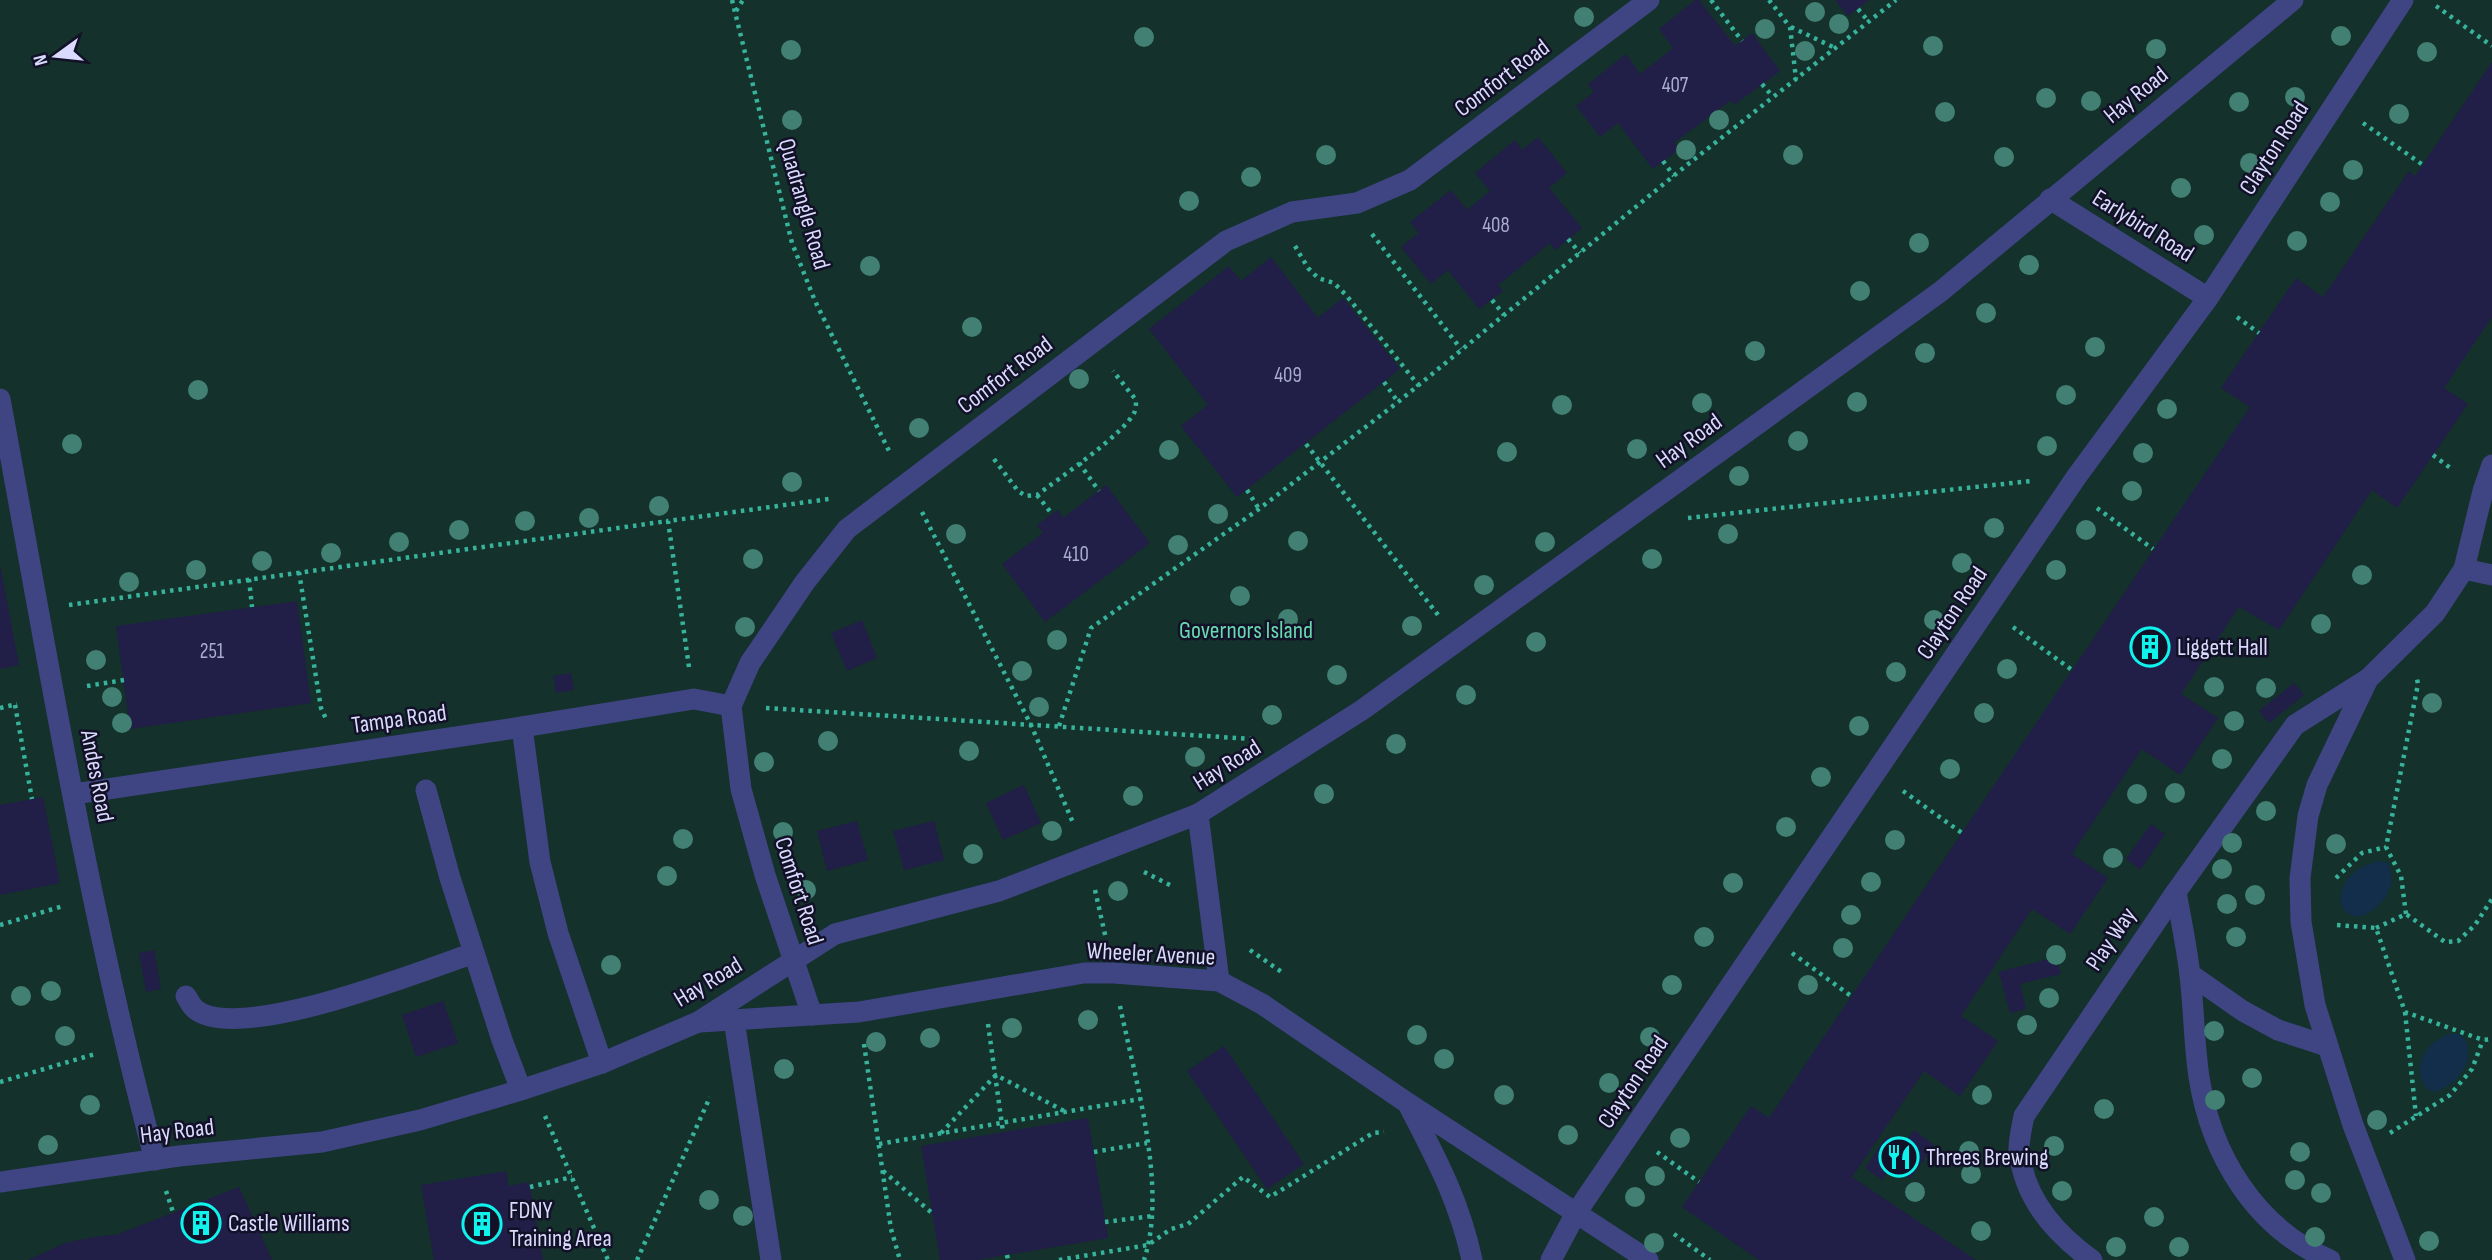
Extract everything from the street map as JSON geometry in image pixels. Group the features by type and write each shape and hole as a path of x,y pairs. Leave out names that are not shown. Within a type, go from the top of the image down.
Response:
{"street":[{"name":"Comfort Road","path":"812,1015 765,875 741,789 731,706 750,663 804,582 847,530 1226,241 1292,212 1364,200 1410,180 1648,0"},
{"name":"Hay Road","path":"0,1182 155,1160 322,1142 420,1120 527,1089 602,1063 698,1022 835,934 999,891 1198,814 1362,710 1940,292 2294,0"},
{"name":"Clayton Road","path":"1551,1260 1576,1213 1630,1133 2073,482 2208,298 2403,0"},
{"name":"Earlybird Road","path":"2050,199 2208,298"},
{"name":"Andes Road","path":"0,399 93,897 155,1160"},
{"name":"Play Way","path":"2092,1260 2070,1245 2045,1218 2028,1186 2019,1147 2024,1116 2176,892 2295,726 2368,679 2435,613 2464,569 2492,465"},
{"path":"2464,569 2492,575"},
{"name":"Play Way","path":"2368,679 2317,785 2308,816 2300,878 2301,922 2315,1005 2327,1046 2405,1260"},
{"name":"Tampa Road","path":"74,794 694,699 731,706"},
{"path":"522,727 540,862 558,933 602,1063"},
{"path":"426,790 432,818 502,1040 527,1089"},
{"path":"1198,814 1219,981"},
{"path":"2176,892 2190,974 2199,1077 2208,1119 2225,1162 2249,1200 2284,1233 2317,1255 2330,1260"},
{"path":"186,996 195,1009 217,1018 256,1018 329,1002 474,953"},
{"name":"Wheeler Avenue","path":"698,1022 859,1012 1084,973 1219,981 1262,1004 1648,1260"},
{"path":"2190,974 2243,1011 2278,1030 2327,1046"},
{"path":"734,1020 771,1260"},
{"path":"1406,1102 1446,1175 1466,1230 1472,1260"}],"path":[{"name":"Quadrangle Road","path":"732,0 792,243 815,300 897,468 907,482 1095,854 1154,1190 1144,1260"},
{"path":"735,12 743,0"},
{"path":"1711,0 1742,41"},
{"path":"1769,0 1790,27 1835,48"},
{"path":"1059,726 1091,628 1259,509 1419,386 1674,176 1896,0"},
{"path":"2427,0 2492,46"},
{"path":"1858,9 1869,22"},
{"path":"1790,27 1796,79"},
{"path":"1762,84 1773,97"},
{"path":"2336,102 2423,165"},
{"path":"1663,161 1674,176"},
{"path":"1364,200 1367,228 1461,349"},
{"path":"1285,216 1297,251 1308,268 1318,278 1334,283 1346,295 1419,386"},
{"path":"1568,239 1580,253"},
{"path":"1492,300 1504,315"},
{"path":"973,432 1018,491 1026,496 1037,495 1079,463 1124,426 1136,410 1136,400 1091,342"},
{"path":"1384,382 1398,402"},
{"path":"1306,444 1458,640"},
{"path":"1079,463 1099,491"},
{"path":"1675,519 2073,482 2153,549"},
{"path":"1247,490 1259,509"},
{"path":"1037,495 1052,514"},
{"path":"40,609 838,498"},
{"path":"668,521 694,699"},
{"path":"299,572 320,708 327,722 333,723"},
{"path":"249,579 252,607"},
{"path":"1986,609 2072,670"},
{"path":"2407,641 2418,684 2386,847 2401,876 2406,914 2445,942 2458,941 2475,925 2492,899"},
{"path":"88,686 124,680"},
{"path":"15,705 32,799"},
{"path":"731,706 1313,742"},
{"path":"1876,772 1962,832"},
{"path":"2301,922 2324,898 2329,886 2348,864 2362,853 2386,847"},
{"path":"1095,854 1209,905"},
{"path":"0,925 93,897"},
{"path":"2301,922 2376,928 2406,914"},
{"path":"2376,928 2405,1012 2416,1116"},
{"path":"1766,934 1851,996"},
{"path":"982,992 1003,1132"},
{"path":"859,1012 891,1229 900,1260"},
{"path":"2405,1012 2483,1040 2492,1039"},
{"path":"2365,1156 2397,1127 2450,1096 2472,1069 2483,1040"},
{"path":"0,1082 126,1045"},
{"path":"996,1075 1065,1111"},
{"path":"941,1133 996,1075"},
{"path":"527,1089 572,1177 608,1260"},
{"path":"637,1260 711,1095"},
{"path":"879,1144 1140,1099"},
{"path":"1059,1260 1148,1245 1171,1229 1188,1224 1242,1177 1270,1197 1373,1133 1419,1126"},
{"path":"1630,1133 1699,1182"},
{"path":"1094,1152 1147,1143"},
{"path":"883,1171 933,1213"},
{"path":"530,1187 572,1177"},
{"path":"1105,1223 1152,1216"}],"green space":[{"name":"Governors Island","path":"0,0 2492,0 2492,1260 0,1260"}],"water":[{"path":"2378,861 2388,863 2390,868 2391,881 2387,895 2370,912 2357,916 2348,913 2342,905 2341,894 2346,881 2358,870"},
{"path":"2449,1034 2460,1034 2466,1042 2467,1061 2458,1077 2432,1092 2427,1089 2420,1074 2421,1062 2430,1046"}],"building":[{"path":"1695,0 1699,0 1735,46 1752,33 1780,71 1734,105 1731,100 1674,143 1679,149 1653,169 1618,123 1600,137 1576,106 1594,92 1588,84 1626,54 1640,74 1673,48 1659,29"},
{"path":"1835,0 1869,0 1848,16"},
{"name":"Liggett Hall","path":"2492,62 2492,317 2444,388 2468,404 2397,508 2372,490 2279,630 2239,607 2181,694 2218,718 2180,775 2142,749 2072,854 2108,878 2070,934 2032,909 1961,1016 1998,1041 1960,1096 1924,1071 1852,1177 1976,1260 1759,1260 1682,1207 1751,1106 1769,1118 2250,407 2221,388 2296,278 2323,297 2409,171 2415,176"},
{"path":"1538,137 1567,173 1549,188 1582,228 1555,250 1550,243 1498,285 1503,291 1479,309 1448,270 1431,284 1401,247 1419,233 1410,222 1451,190 1467,210 1490,191 1475,173 1515,140 1522,150"},
{"path":"1271,257 1318,318 1343,298 1400,369 1237,497 1181,426 1208,405 1149,329 1229,266 1241,281"},
{"path":"1106,485 1150,543 1045,622 1002,564 1043,533 1037,525 1058,510 1063,518"},
{"path":"0,565 19,665 0,669"},
{"path":"297,601 311,703 130,729 116,626"},
{"path":"862,620 877,658 847,671 831,633"},
{"path":"571,673 574,690 556,693 553,676"},
{"path":"2294,683 2304,695 2269,723 2259,711"},
{"path":"1024,785 1041,823 1003,840 986,803"},
{"path":"43,797 60,883 0,895 0,805"},
{"path":"857,821 868,860 827,871 817,831"},
{"path":"934,821 944,860 904,870 893,831"},
{"path":"2151,824 2165,834 2140,870 2126,859"},
{"path":"154,950 161,989 146,992 139,953"},
{"path":"2056,957 2061,974 2020,984 2026,1009 2010,1013 1999,972"},
{"path":"443,1001 458,1043 416,1057 402,1015"},
{"path":"1224,1046 1304,1164 1267,1189 1187,1071"},
{"path":"1088,1118 1108,1238 977,1260 940,1260 921,1146"},
{"name":"Threes Brewing","path":"1914,1130 1934,1145 1910,1179 1892,1167 1882,1180 1865,1168 1886,1137 1901,1148"},
{"name":"FDNY Training Area","path":"506,1171 509,1186 529,1182 543,1260 434,1260 421,1185"},
{"name":"Castle Williams","path":"239,1187 272,1260 28,1260 65,1243 116,1235"}],"place":[{"name":"Liggett Hall","path":"2150,647"},
{"name":"Threes Brewing","path":"1899,1157"},
{"name":"Castle Williams","path":"201,1223"},
{"name":"FDNY Training Area","path":"482,1224"}]}
